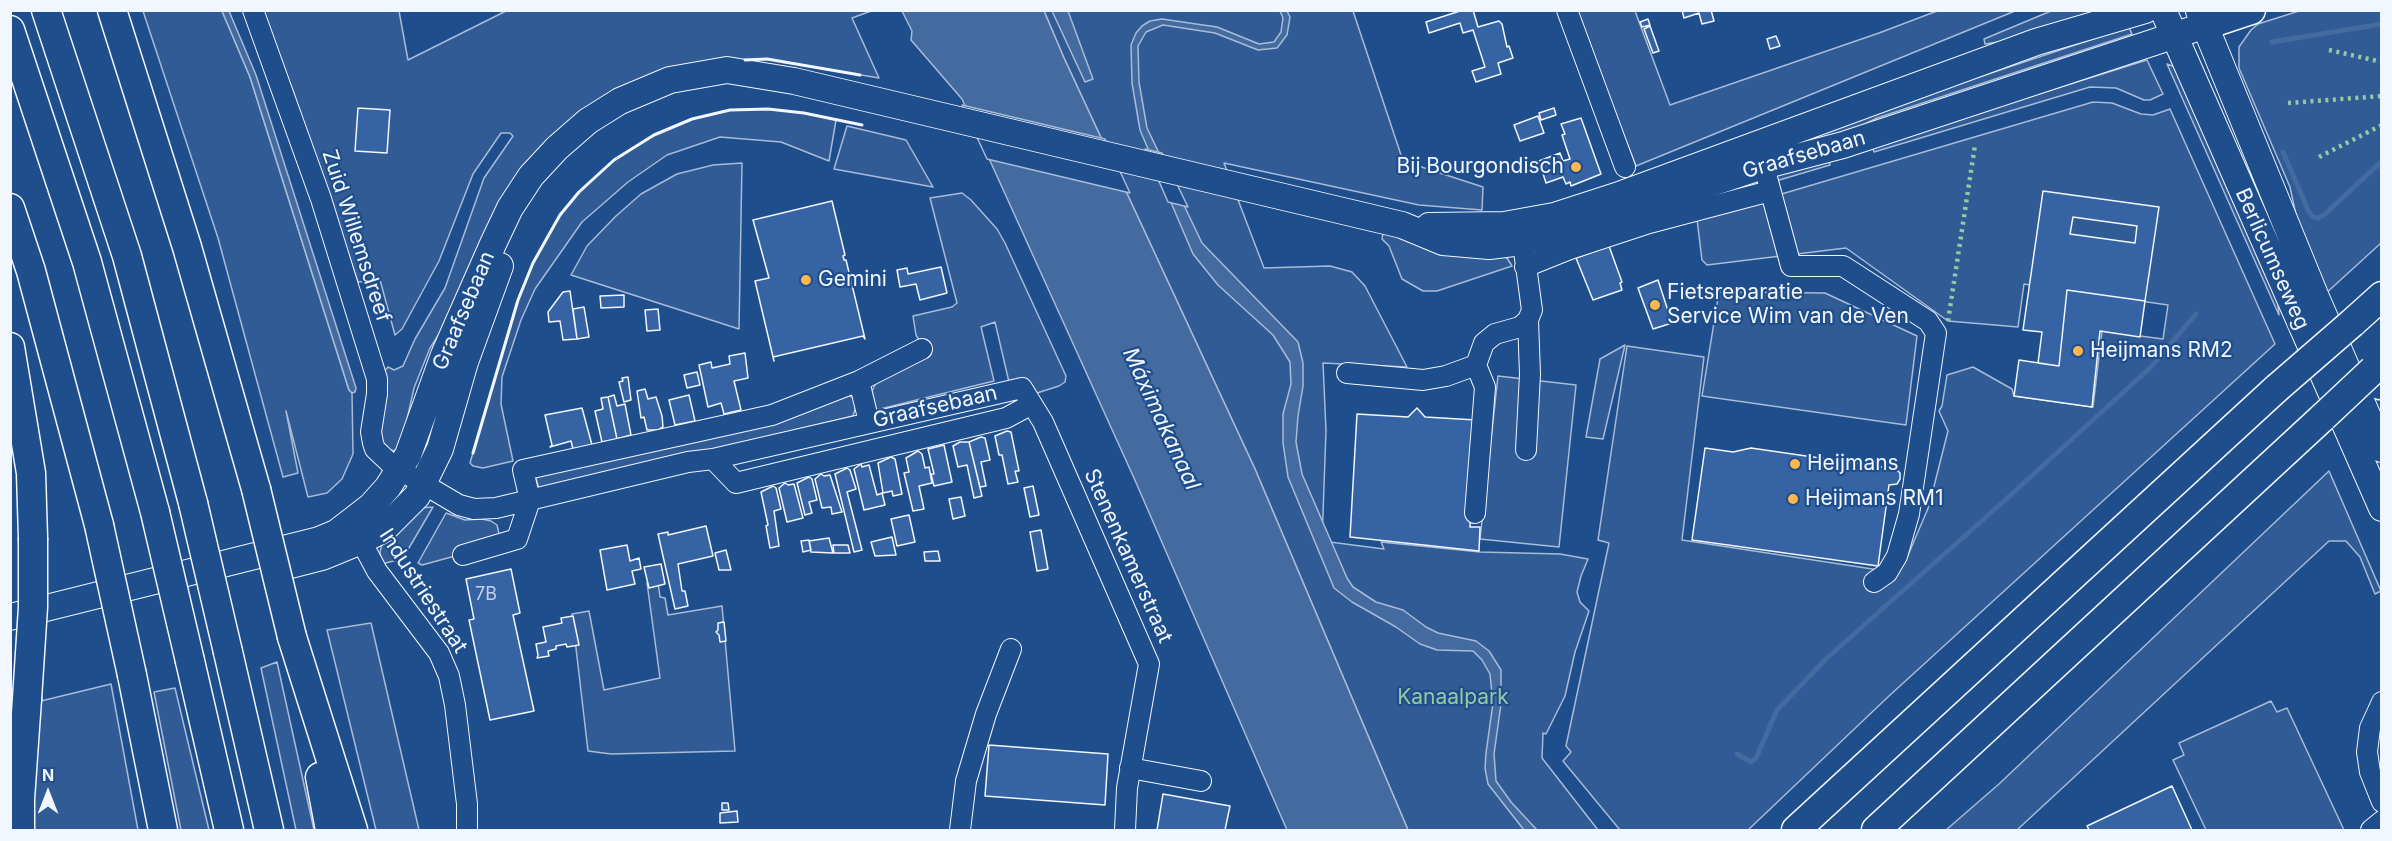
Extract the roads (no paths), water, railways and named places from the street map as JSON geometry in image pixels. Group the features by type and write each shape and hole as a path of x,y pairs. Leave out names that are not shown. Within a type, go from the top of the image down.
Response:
{"highway":[{"path":"46,10 127,256 193,503 269,831"},
{"path":"112,10 187,247 256,489 292,637 330,831"},
{"path":"2201,18 2251,10"},
{"path":"10,30 87,262 155,512 229,831"},
{"path":"10,208 31,271 99,525 163,831"},
{"path":"1796,831 1944,692 2277,388 2382,296"},
{"path":"10,347 31,473 33,538 33,607 20,831"},
{"path":"1876,831 2299,438 2379,375"},
{"path":"292,637 353,831"}],"main road":[{"name":"Graafsebaan","path":"10,633 322,557 356,532 370,506 400,469 415,439 444,355 492,244 519,194 545,159 574,132 605,110 636,93 670,80 727,70 794,81 874,98 1402,225 1455,244 1489,246 1523,244 1561,233 1761,155 2036,42 2145,10"},
{"name":"Berlicumseweg","path":"2163,10 2382,508"},
{"name":"Graafsebaan","path":"1761,155 1843,146 2173,36 2201,18"},
{"name":"Berlicumseweg","path":"2201,18 2382,449"},
{"name":"Graafsebaan","path":"10,617 319,540 336,532 384,529 417,496 440,449 465,362 507,247 524,214 545,182 588,139 638,107 680,92 769,78"}],"street":[{"path":"1567,10 1624,167"},
{"name":"Zuid Willemsdreef","path":"254,12 321,199 377,379 371,432 373,443 375,449 400,469"},
{"path":"1761,155 1791,266 1843,266 1928,321 1936,333 1909,514 1897,556 1887,573 1874,582"},
{"name":"Graafsebaan","path":"1523,244 1570,249 1649,223 1770,191"},
{"path":"1523,244 1532,310 1528,320 1530,374 1526,450"},
{"path":"1475,513 1485,387 1476,365 1484,343 1494,334 1520,327 1528,320"},
{"name":"Graafsebaan","path":"530,500 523,470 772,415 859,381 922,349"},
{"path":"1347,374 1423,380 1446,376 1476,365"},
{"path":"859,381 869,422"},
{"name":"Graafsebaan","path":"400,469 459,505 474,509 496,508 688,462 713,459 1022,388 1032,404 1006,418 736,483 713,459"},
{"name":"Stenenkamerstraat","path":"1032,404 1043,422 1149,664 1129,778 1125,831"},
{"path":"463,555 517,539 530,500"},
{"name":"Industriestraat","path":"356,532 376,571 440,653 449,676 455,705 467,804 467,831"},
{"path":"960,831 966,780 986,714 1011,649"},
{"path":"2382,702 2370,728 2367,752 2370,772 2382,802"},
{"path":"1129,778 1202,781"},
{"path":"2371,831 2382,820"}],"water":[{"path":"222,11 229,11 256,75 356,388 355,392 352,393 349,390 250,77"},
{"name":"Máximakanaal","path":"902,11 1044,11 1255,469 1408,830 1287,830 1134,478 962,99 911,40 912,31"},
{"path":"1052,11 1068,11 1093,79 1085,82"},
{"path":"1280,11 1287,11 1290,17 1287,35 1277,48 1258,50 1215,33 1163,25 1146,32 1138,46 1139,82 1147,128 1202,243 1298,342 1303,363 1303,386 1296,442 1302,474 1347,578 1353,587 1376,602 1403,610 1438,633 1476,641 1489,651 1501,670 1501,704 1494,754 1496,781 1511,802 1537,830 1524,830 1488,784 1485,768 1493,703 1490,674 1482,660 1473,651 1437,650 1420,644 1396,627 1352,602 1334,588 1288,477 1283,443 1283,414 1291,384 1290,362 1273,335 1218,285 1193,254 1140,130 1132,83 1131,45 1142,26 1150,21 1162,19 1217,27 1259,44 1274,42 1281,32 1283,18"}],"waterway":[{"path":"2272,42 2382,24"},
{"path":"2283,152 2309,212 2313,217 2318,218 2382,161"},
{"path":"1737,754 1751,762 1756,758 1777,710 1827,658 2151,367 2196,314"}],"place":[{"name":"Bij Bourgondisch","path":"1576,167"},
{"name":"Gemini","path":"806,280"},
{"name":"Fietsreparatie Service Wim van de Ven","path":"1655,305"},
{"name":"Heijmans RM2","path":"2078,351"},
{"name":"Heijmans","path":"1795,464"},
{"name":"Heijmans RM1","path":"1793,499"}],"park label":[{"name":"Kanaalpark","path":"1453,698"}]}
